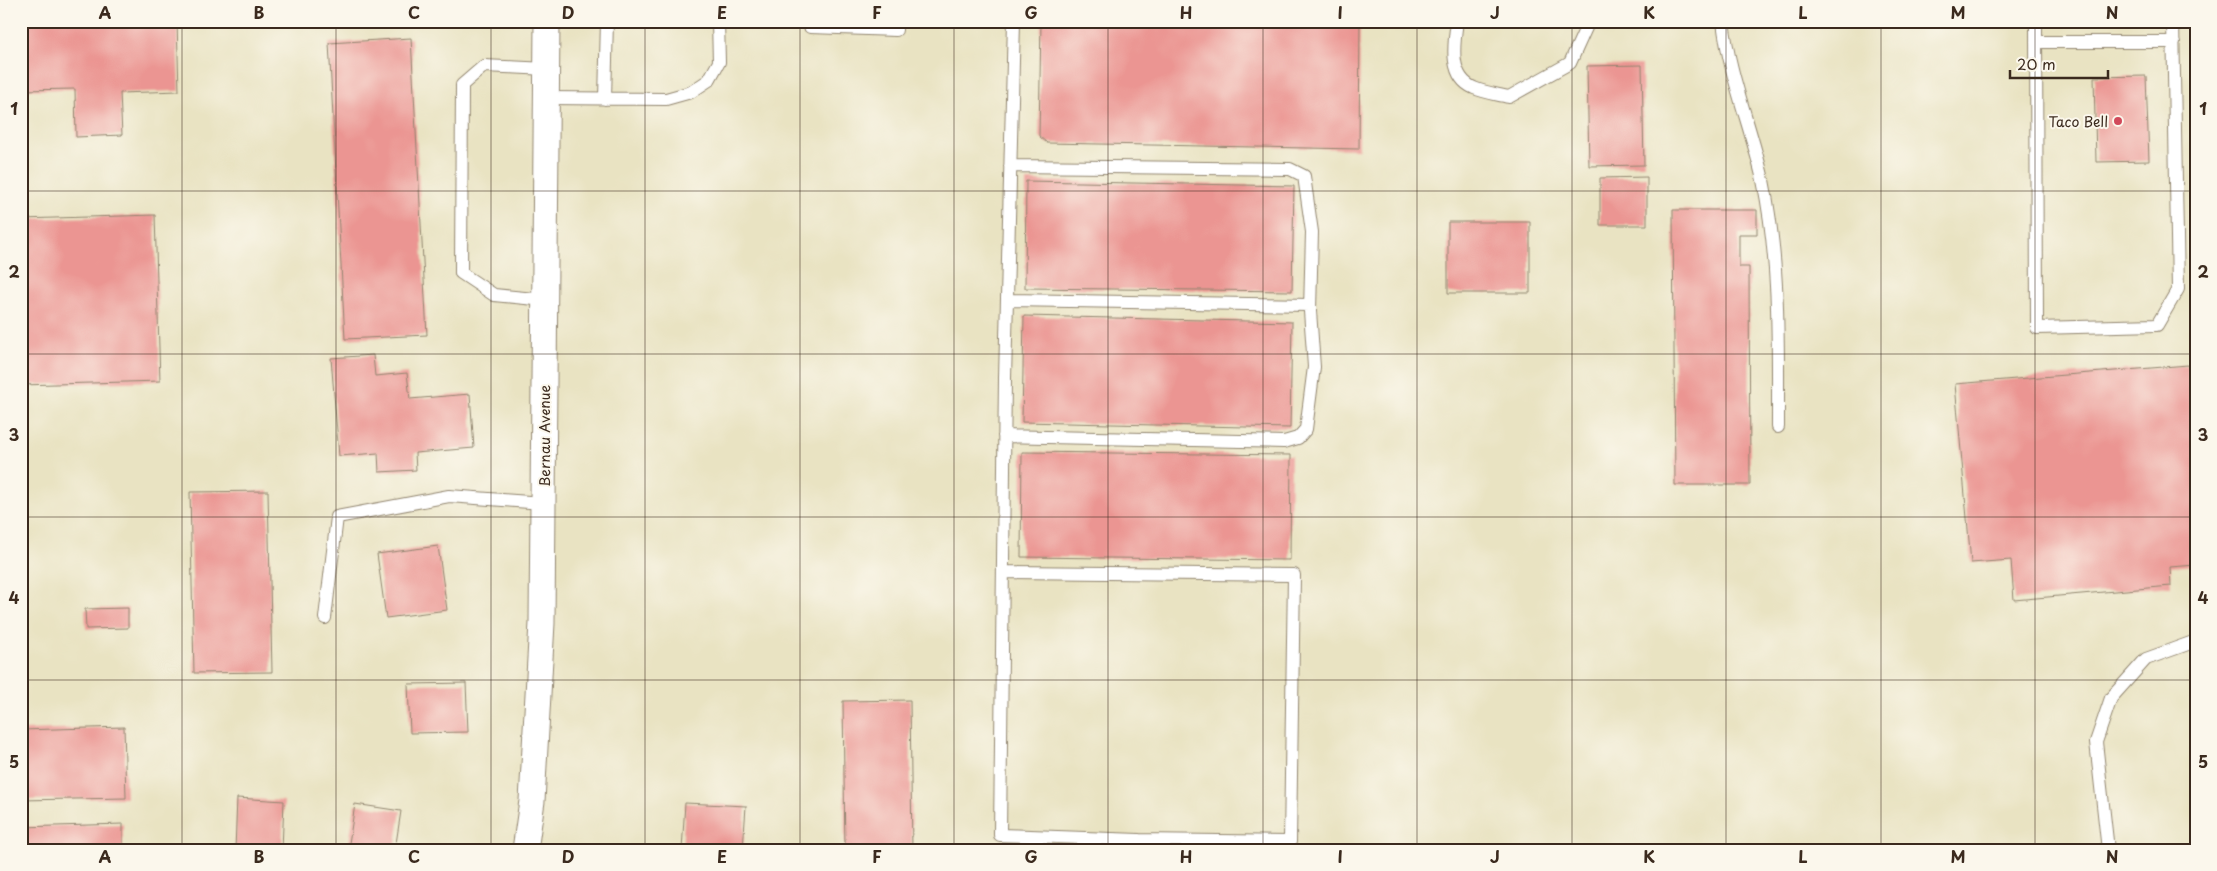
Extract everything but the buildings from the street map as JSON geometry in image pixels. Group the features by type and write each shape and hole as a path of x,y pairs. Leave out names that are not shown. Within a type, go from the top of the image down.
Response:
{"street":[{"name":"Bernau Avenue","path":"525,850 532,801 541,633 547,21"}],"lane":[{"path":"605,99 607,21"},
{"path":"546,98 666,100 691,92 708,80 719,62 718,21"},
{"path":"810,21 810,27 896,30 896,21"},
{"path":"1003,572 1294,575 1290,842 1139,845 1000,835 1004,436 1014,21"},
{"path":"1457,21 1454,53 1459,75 1472,88 1508,97 1570,63 1589,21"},
{"path":"1723,21 1732,69 1747,116 1763,182 1777,273 1778,427"},
{"path":"2036,21 2038,42 2038,328 2157,325 2178,289 2173,21"},
{"path":"2038,42 2174,42"},
{"path":"545,300 494,295 461,273 462,85 484,66 547,69"},
{"path":"1004,436 1284,442 1298,438 1306,429 1314,367 1310,305 1312,232 1304,176 1290,169 1010,166"},
{"path":"1007,300 1310,305"},
{"path":"325,618 337,517 449,496 543,503"},
{"path":"2108,850 2096,742 2111,698 2146,659 2196,640"}],"place":[{"name":"Taco Bell","path":"2118,121"}]}
